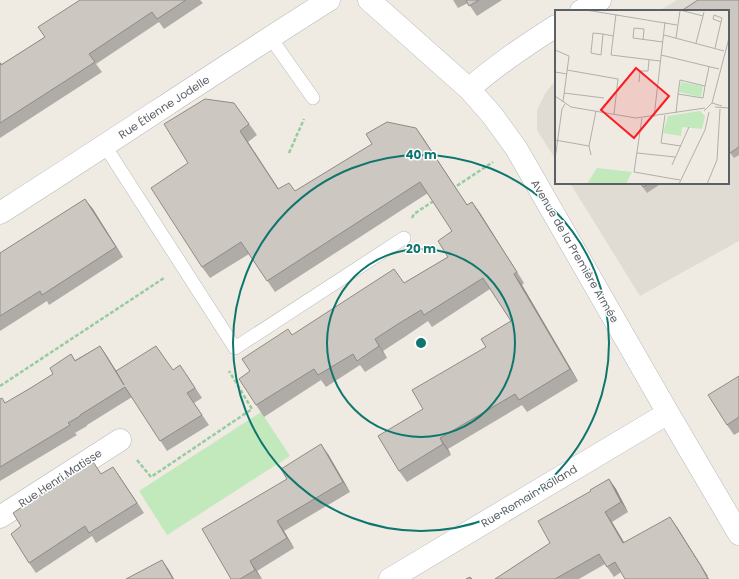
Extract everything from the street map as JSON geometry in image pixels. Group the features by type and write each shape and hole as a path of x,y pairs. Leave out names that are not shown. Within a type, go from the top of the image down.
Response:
{"street":[{"name":"Rue Étienne Jodelle","path":"0,213 328,0"},
{"name":"Avenue de la Première Armée","path":"369,0 469,89 492,115 516,148 739,534"},
{"path":"584,10 600,0"},
{"path":"469,89 484,75 555,27"},
{"name":"Rue Romain Rolland","path":"390,579 668,413"},
{"name":"Rue Henri Matisse","path":"0,517 120,440"}],"lane":[{"path":"270,37 313,98"},
{"path":"105,146 235,348 404,238"}],"path":[{"path":"289,153 313,98"},
{"path":"446,193 516,148"},
{"path":"404,238 414,214 439,197"},
{"path":"0,386 182,266"},
{"path":"120,440 151,477 252,409 226,366 235,348"}],"shaded area":[{"path":"677,0 739,0 739,241 640,296 571,184 729,184 729,10 661,10"},
{"path":"555,81 555,158 537,130 537,110 546,92"}],"green space":[{"path":"261,412 290,456 167,535 139,491"}],"building":[{"path":"80,0 186,0 157,19 152,12 89,54 95,62 0,123 0,63 1,65 45,37 38,27"},
{"path":"466,0 479,0 469,6"},
{"path":"698,0 739,0 739,147 730,153 729,10 683,10"},
{"path":"205,99 234,103 249,124 240,131 278,189 289,183 295,191 372,144 366,134 387,122 416,128 467,205 472,202 517,272 514,274 570,369 519,400 515,394 440,438 443,444 399,471 378,436 423,409 412,390 486,347 481,339 511,321 483,278 424,315 421,310 375,339 379,346 357,361 353,354 318,375 314,369 256,405 239,379 250,371 242,359 288,329 292,335 394,269 404,283 448,257 438,241 452,231 420,182 267,281 241,242 202,267 151,188 188,163 164,124"},
{"path":"641,184 648,184 643,187"},
{"path":"85,199 116,247 42,295 40,291 0,316 0,253"},
{"path":"100,346 124,385 116,371 156,346 173,370 180,365 195,388 187,393 202,415 160,441 125,387 68,423 70,425 0,467 0,399 2,398 5,403 53,374 50,368 71,354 75,361"},
{"path":"739,376 739,417 727,425 708,395"},
{"path":"321,444 343,482 277,521 287,538 250,561 255,570 240,579 231,579 202,529 287,479 281,469"},
{"path":"92,460 101,474 113,467 137,503 89,533 85,526 29,563 11,534 21,526 13,513"},
{"path":"609,479 621,502 605,512 623,543 670,517 708,579 625,579 615,562 607,567 599,554 555,579 495,579 550,543 538,521"},
{"path":"162,560 173,579 126,579"}]}
